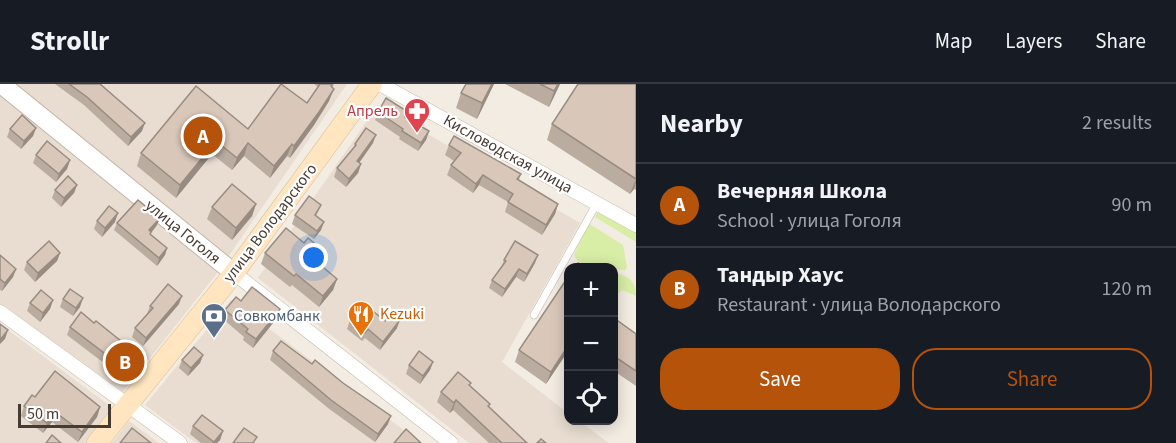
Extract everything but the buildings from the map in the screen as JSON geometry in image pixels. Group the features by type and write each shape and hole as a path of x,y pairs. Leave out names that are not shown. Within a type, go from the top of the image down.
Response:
{"main road":[{"name":"улица Володарского","path":"97,443 234,273 372,84"}],"street":[{"name":"улица Гоголя","path":"1,84 234,273 452,443"},
{"name":"Кисловодская улица","path":"380,84 636,225"},
{"path":"0,312 180,443"}],"lane":[{"path":"534,315 597,202"}],"shaded area":[{"path":"14,84 347,84 228,257"},
{"path":"0,95 218,272 123,392 0,303"},
{"path":"378,105 580,223 502,362 564,410 564,425 584,425 609,443 469,443 258,278"},
{"path":"231,300 421,443 196,443 145,405"},
{"path":"0,324 114,409 87,443 0,443"},
{"path":"129,421 159,443 112,443"}],"green space":[{"path":"598,211 636,232 636,242 595,217"},
{"path":"588,223 623,245 627,267 625,270 618,270 618,263 582,263 574,255"},
{"path":"618,274 633,283 636,296 622,290 619,293"}],"place":[{"name":"Апрель","path":"417,134"},
{"name":"Вечерняя Школа","path":"203,136"},
{"name":"Kezuki","path":"361,337"},
{"name":"Совкомбанк","path":"214,339"},
{"name":"Тандыр Хаус","path":"125,362"}]}
